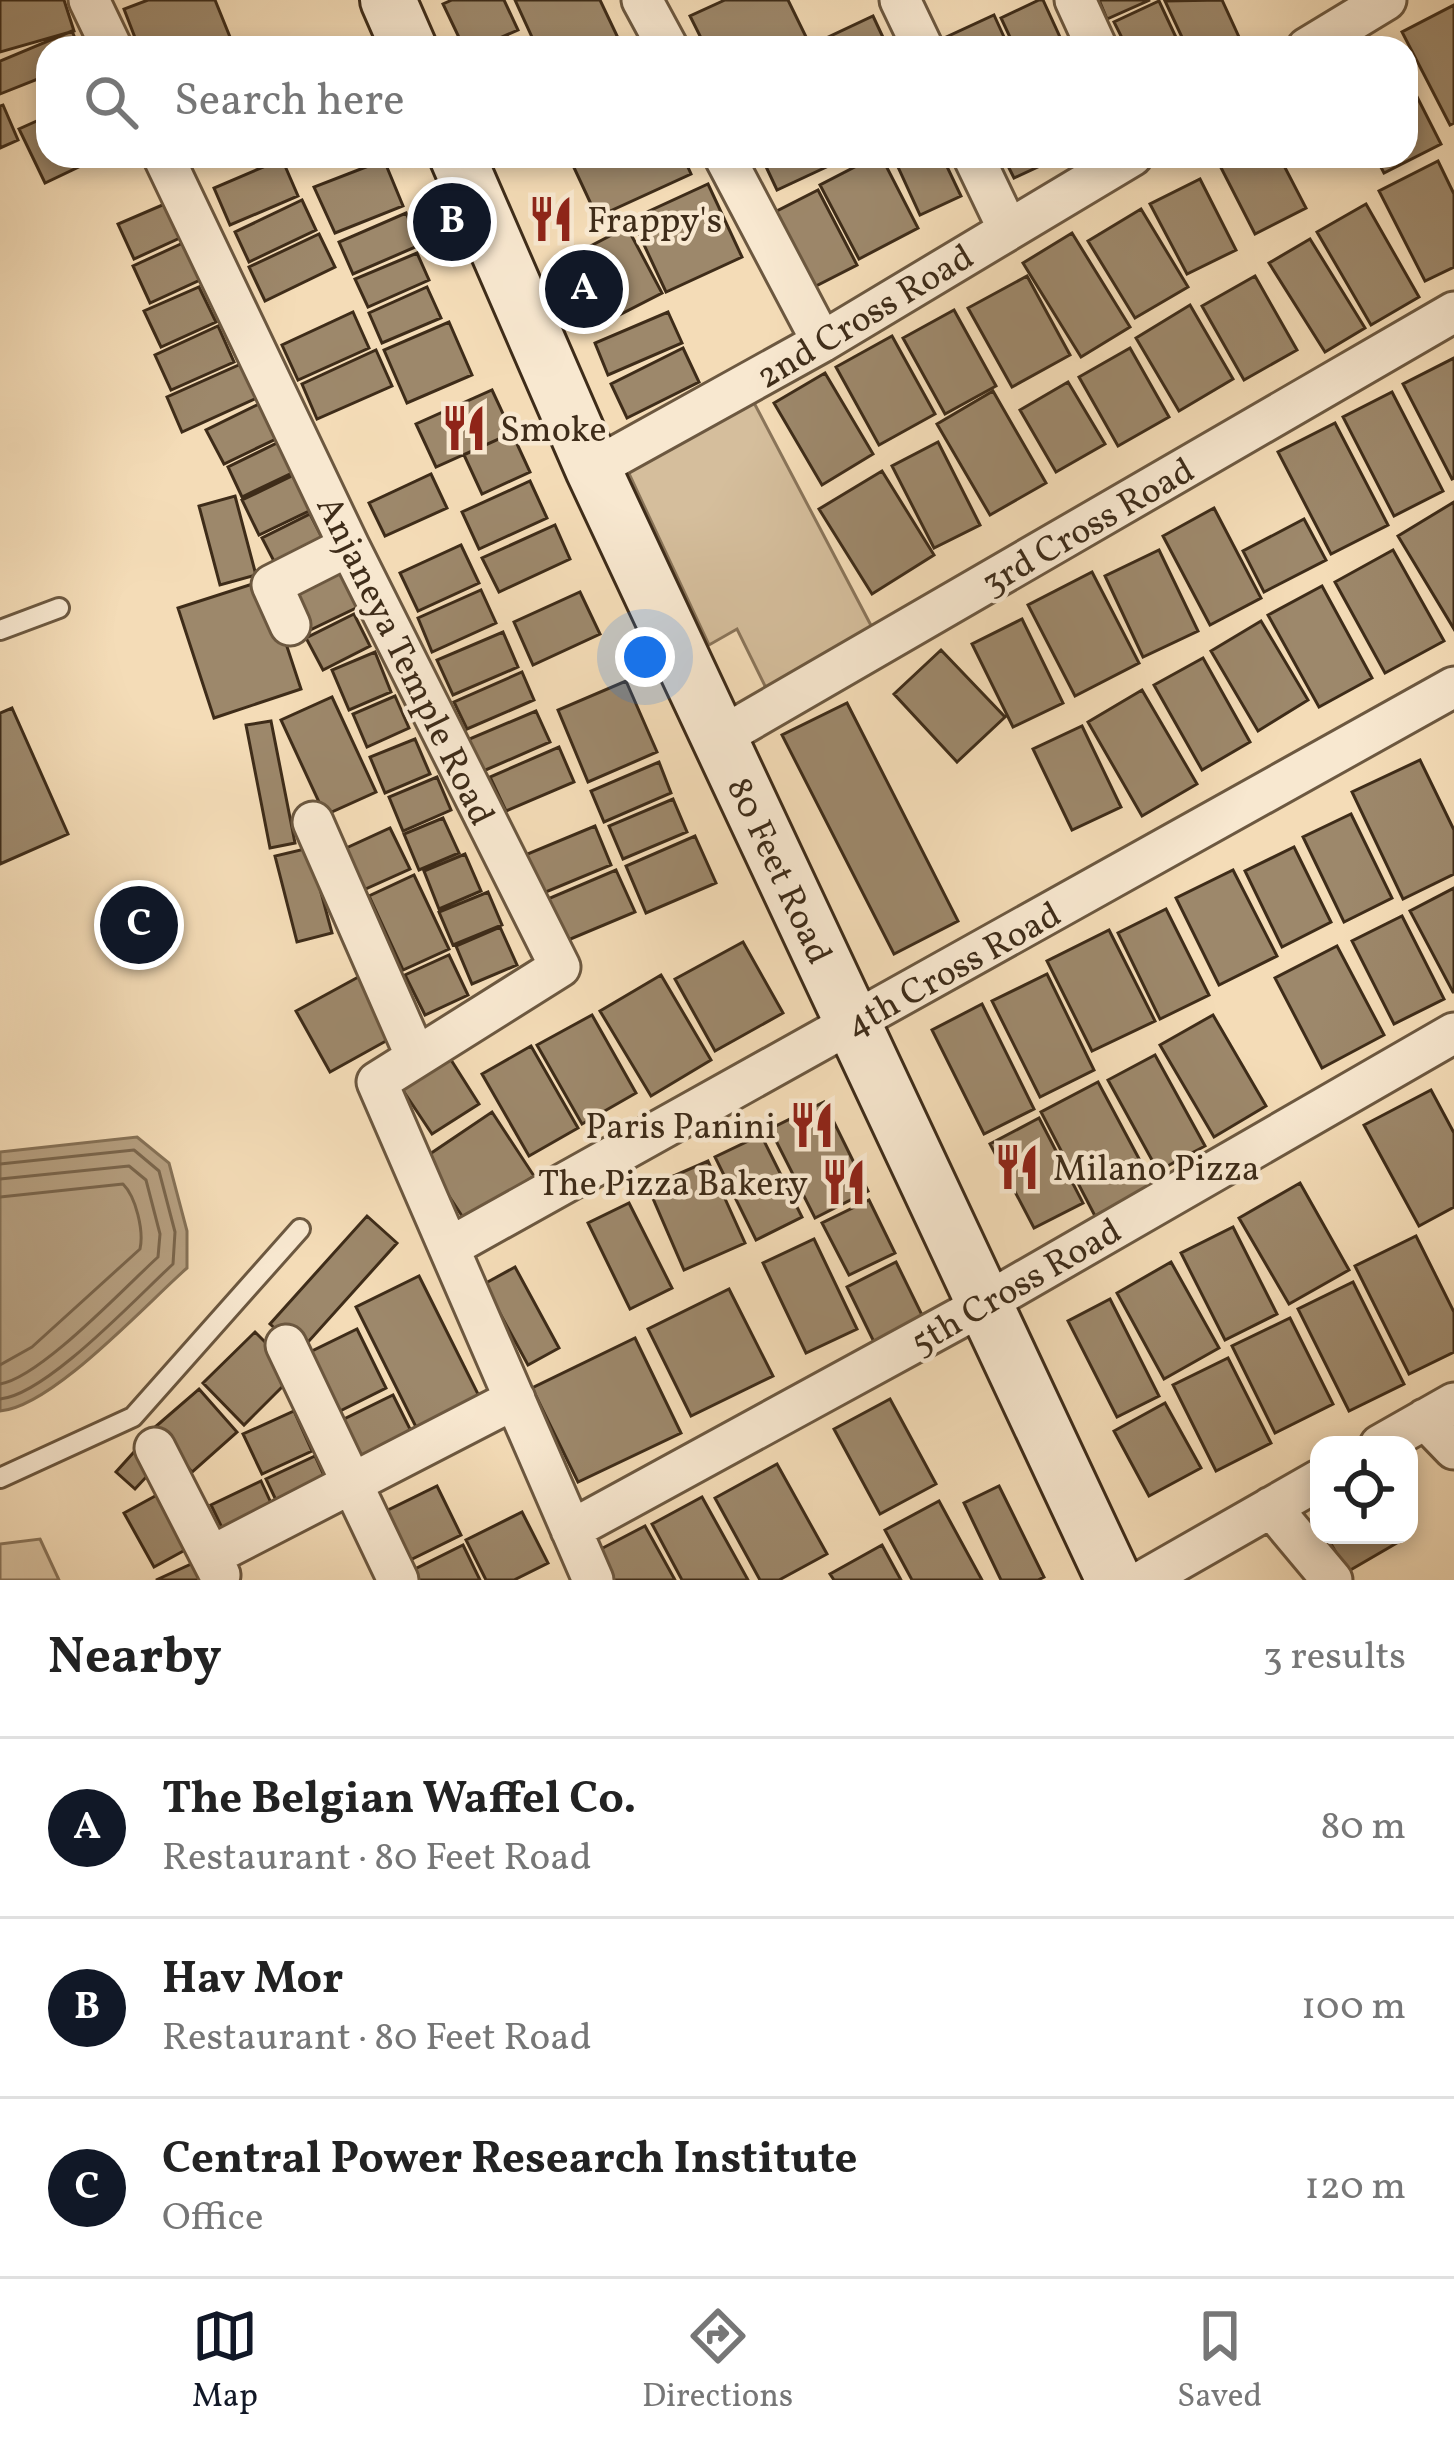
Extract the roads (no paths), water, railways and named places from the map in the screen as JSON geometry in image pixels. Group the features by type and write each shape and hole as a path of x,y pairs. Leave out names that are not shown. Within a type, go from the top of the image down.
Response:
{"street":[{"path":"89,0 106,36"},
{"path":"388,0 404,36"},
{"path":"642,0 662,36"},
{"path":"901,0 918,36"},
{"path":"1075,0 1092,36"},
{"path":"1327,36 1387,0"},
{"name":"Anjaneya Temple Road","path":"170,168 349,546 560,967 377,1082 450,1247"},
{"name":"80 Feet Road","path":"462,168 593,469 1114,1580"},
{"path":"730,168 822,342"},
{"path":"980,168 1008,230"},
{"name":"2nd Cross Road","path":"593,469 822,342 1112,168"},
{"name":"3rd Cross Road","path":"719,738 1454,312"},
{"path":"290,626 267,572 349,546"},
{"name":"4th Cross Road","path":"450,1247 1454,687"},
{"path":"313,822 416,1057"},
{"name":"5th Cross Road","path":"571,1530 987,1302 1454,1034"},
{"path":"450,1247 593,1580"},
{"path":"286,1345 398,1580"},
{"path":"155,1448 217,1568 351,1484 515,1399"},
{"path":"1395,1436 1440,1411 1454,1449"},
{"path":"1144,1580 1310,1485"},
{"path":"1270,1507 1332,1580"}],"lane":[{"path":"0,629 59,608"},
{"path":"0,1478 133,1417 300,1229"}],"water":[{"path":"137,1137 169,1163 187,1231 187,1268 71,1374 21,1405 0,1411 0,1152"}],"place":[{"name":"Frappy's","path":"551,219"},
{"name":"Hav Mor","path":"452,222"},
{"name":"The Belgian Waffel Co.","path":"584,289"},
{"name":"Smoke","path":"464,428"},
{"name":"Central Power Research Institute","path":"139,925"},
{"name":"Paris Panini","path":"812,1125"},
{"name":"Milano Pizza","path":"1017,1167"},
{"name":"The Pizza Bakery","path":"844,1182"}]}
